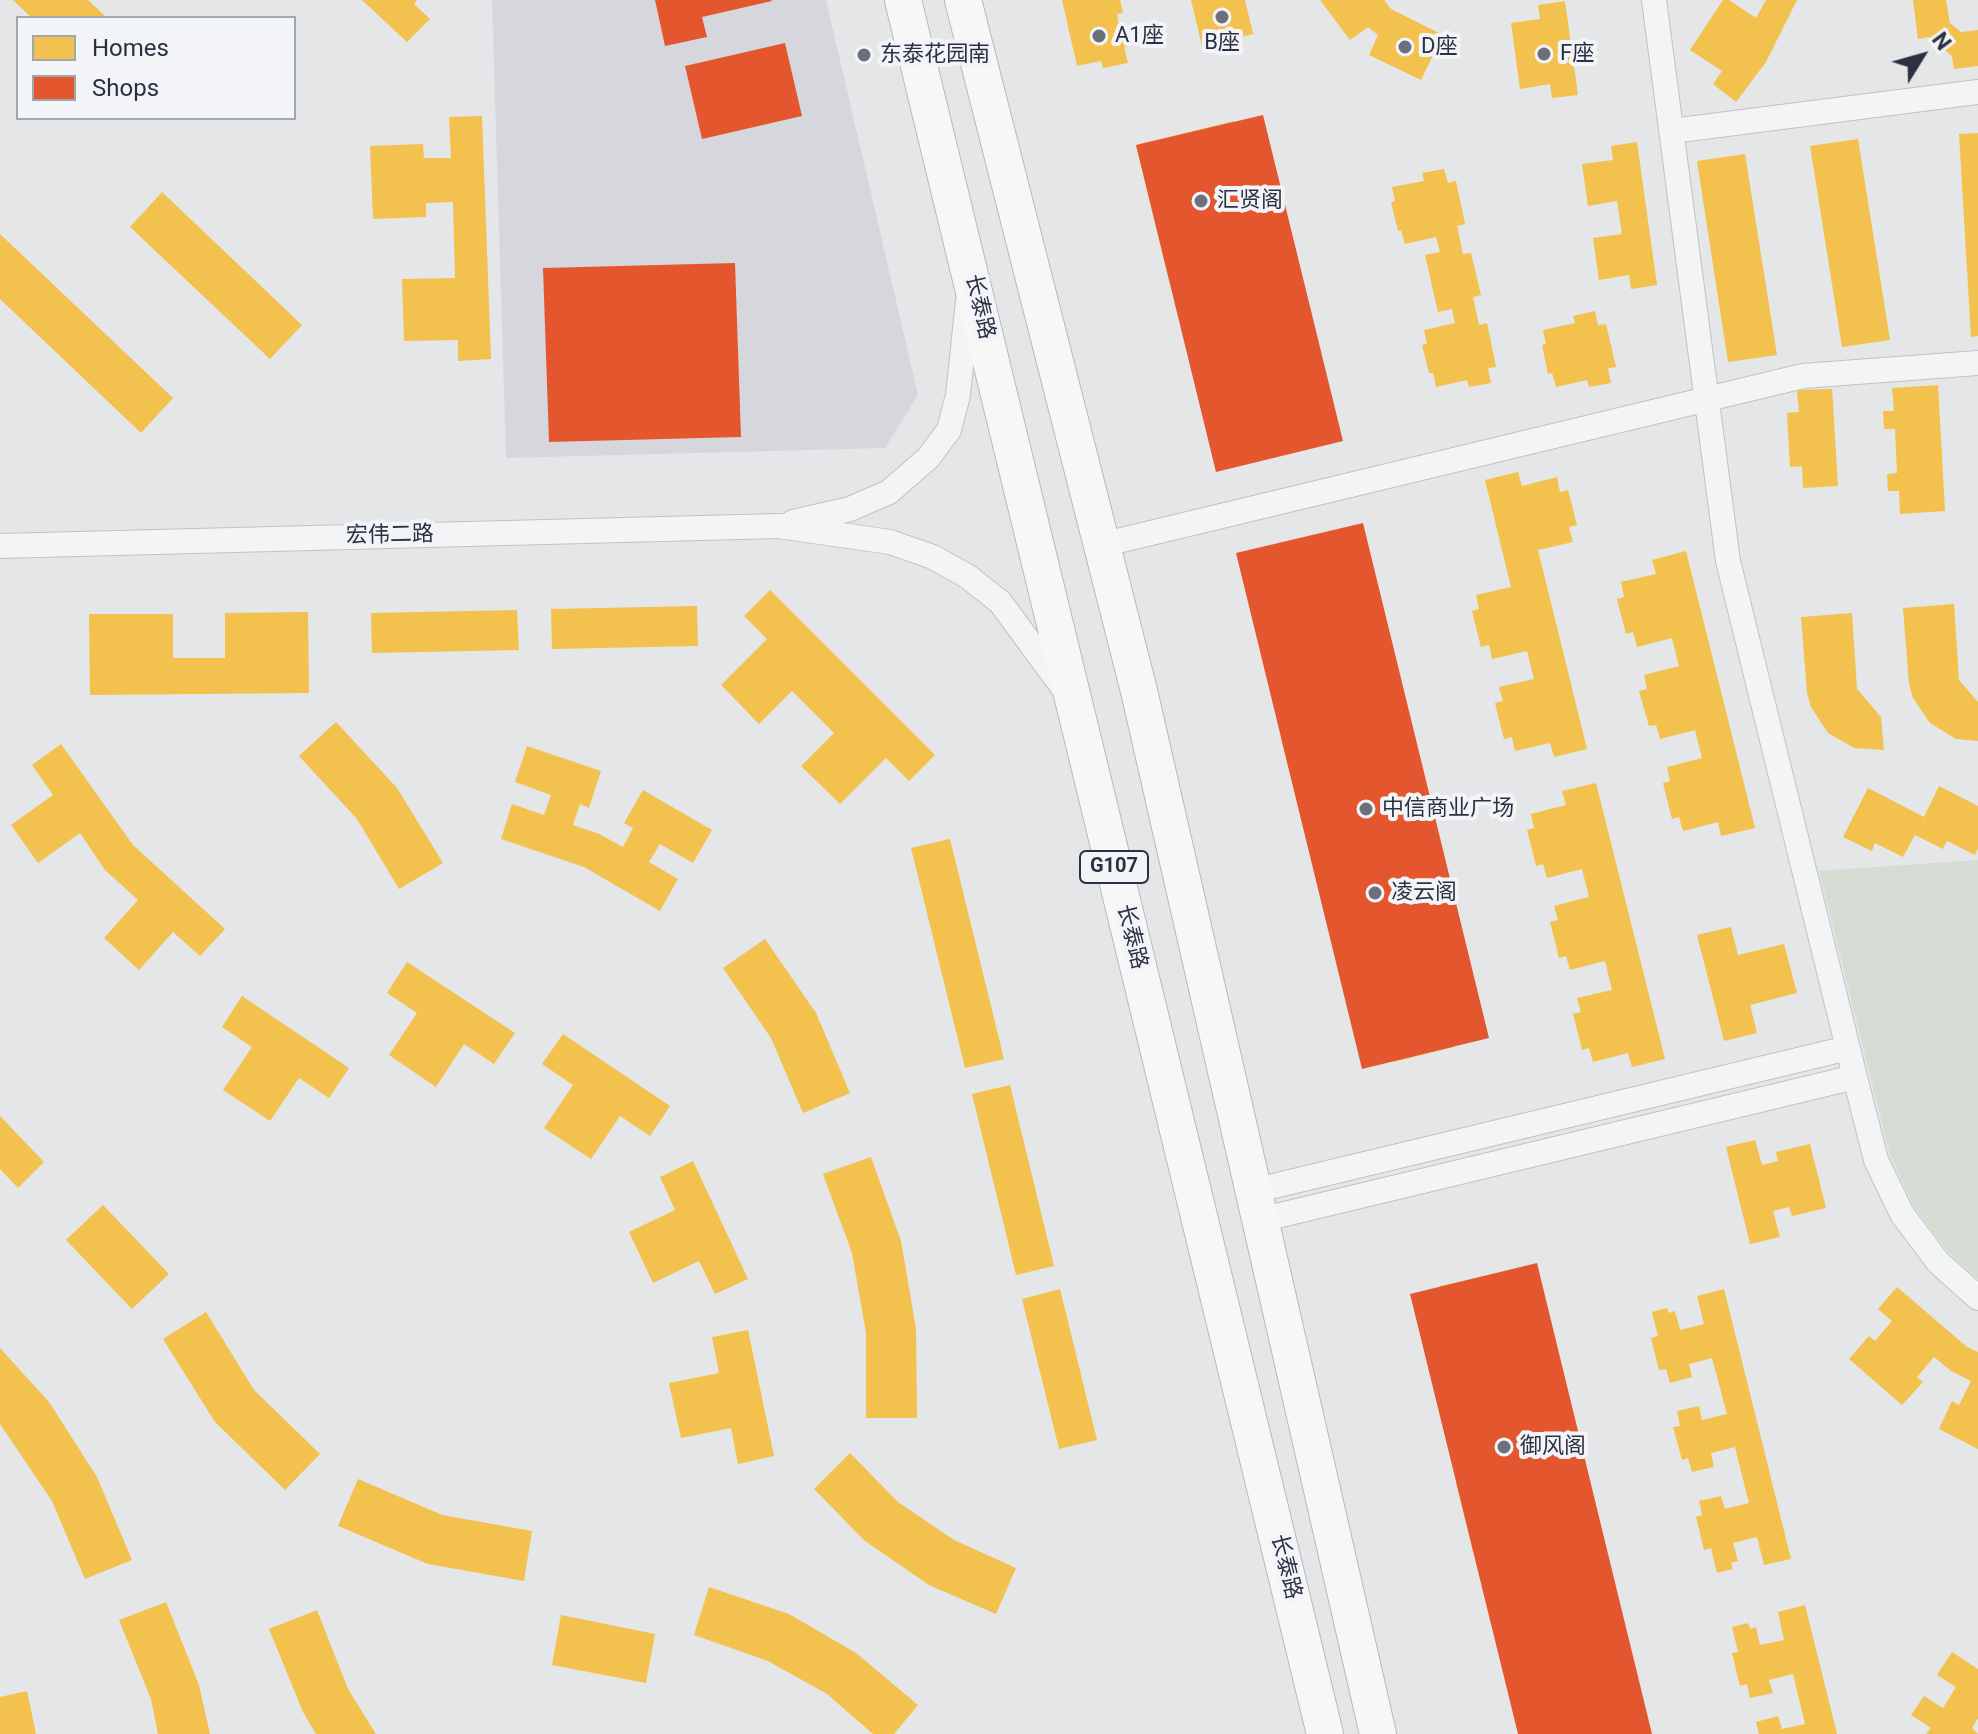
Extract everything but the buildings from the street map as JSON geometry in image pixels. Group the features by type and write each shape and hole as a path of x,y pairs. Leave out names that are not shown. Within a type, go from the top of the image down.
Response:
{"highway":[{"name":"长泰路","path":"903,0 1325,1734"},
{"name":"G107","path":"963,0 1139,691 1378,1734"}],"street":[{"path":"1654,0 1728,561 1855,1077 1876,1160 1902,1214 1938,1262 1978,1298"},
{"path":"1672,131 1978,92"},
{"path":"779,526 850,509 889,492 928,458 949,430 958,395 971,271"},
{"path":"1101,545 1803,376 1978,363"},
{"path":"779,526 890,542 933,557 967,576 1000,602 1073,701"},
{"name":"宏伟二路","path":"0,546 779,526"},
{"path":"1257,1205 1848,1048"},
{"path":"1257,1205 1855,1077"}],"shaded area":[{"path":"492,0 826,0 918,395 885,448 506,458"},
{"path":"1978,860 1978,1279 1948,1252 1914,1207 1890,1155 1819,871"}],"place":[{"name":"B座","path":"1222,17"},
{"name":"A1座","path":"1099,36"},
{"name":"D座","path":"1405,47"},
{"name":"F座","path":"1544,54"},
{"name":"东泰花园南","path":"864,55"},
{"name":"汇贤阁","path":"1201,201"},
{"name":"中信商业广场","path":"1366,809"},
{"name":"凌云阁","path":"1375,893"},
{"name":"御风阁","path":"1504,1447"}]}
